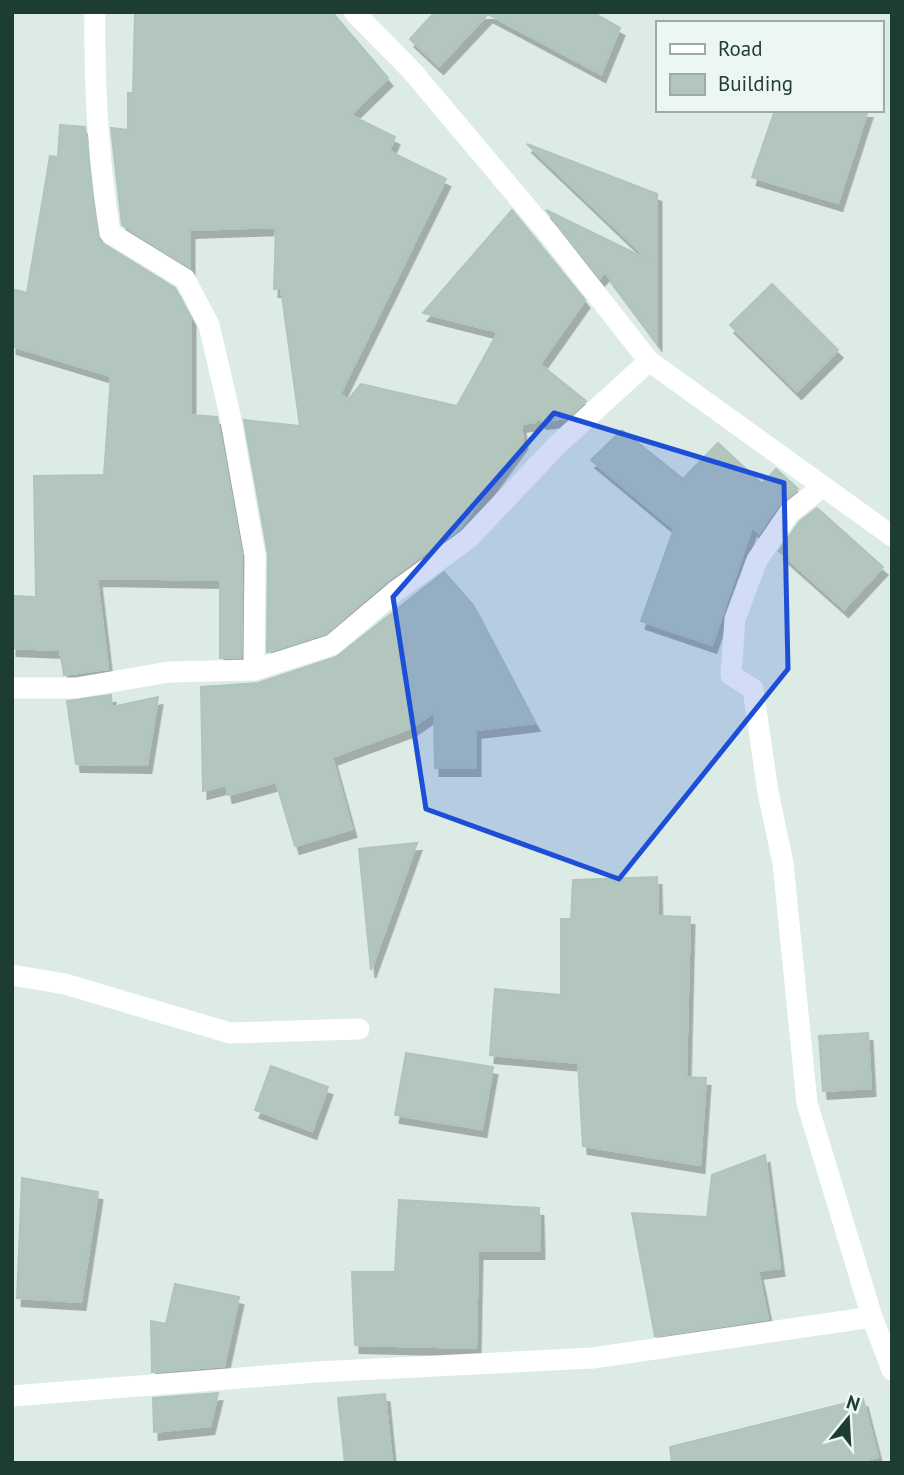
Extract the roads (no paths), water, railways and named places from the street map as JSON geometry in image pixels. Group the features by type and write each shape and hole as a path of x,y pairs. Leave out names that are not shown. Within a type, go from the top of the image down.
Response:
{"street":[{"path":"95,12 94,77 98,137 110,233 185,279 209,325 230,415 255,556 254,670"},
{"path":"354,12 412,71 550,235 649,361 892,536"},
{"path":"12,688 76,688 169,672 254,670 332,645 396,591 468,539 557,445 649,361"},
{"path":"822,487 789,513 757,560 735,619 731,675 753,690 768,792 783,863 807,1103 872,1317 892,1370"},
{"path":"12,975 65,984 230,1033 359,1029"},
{"path":"12,1396 316,1371 593,1358 872,1317"}]}
